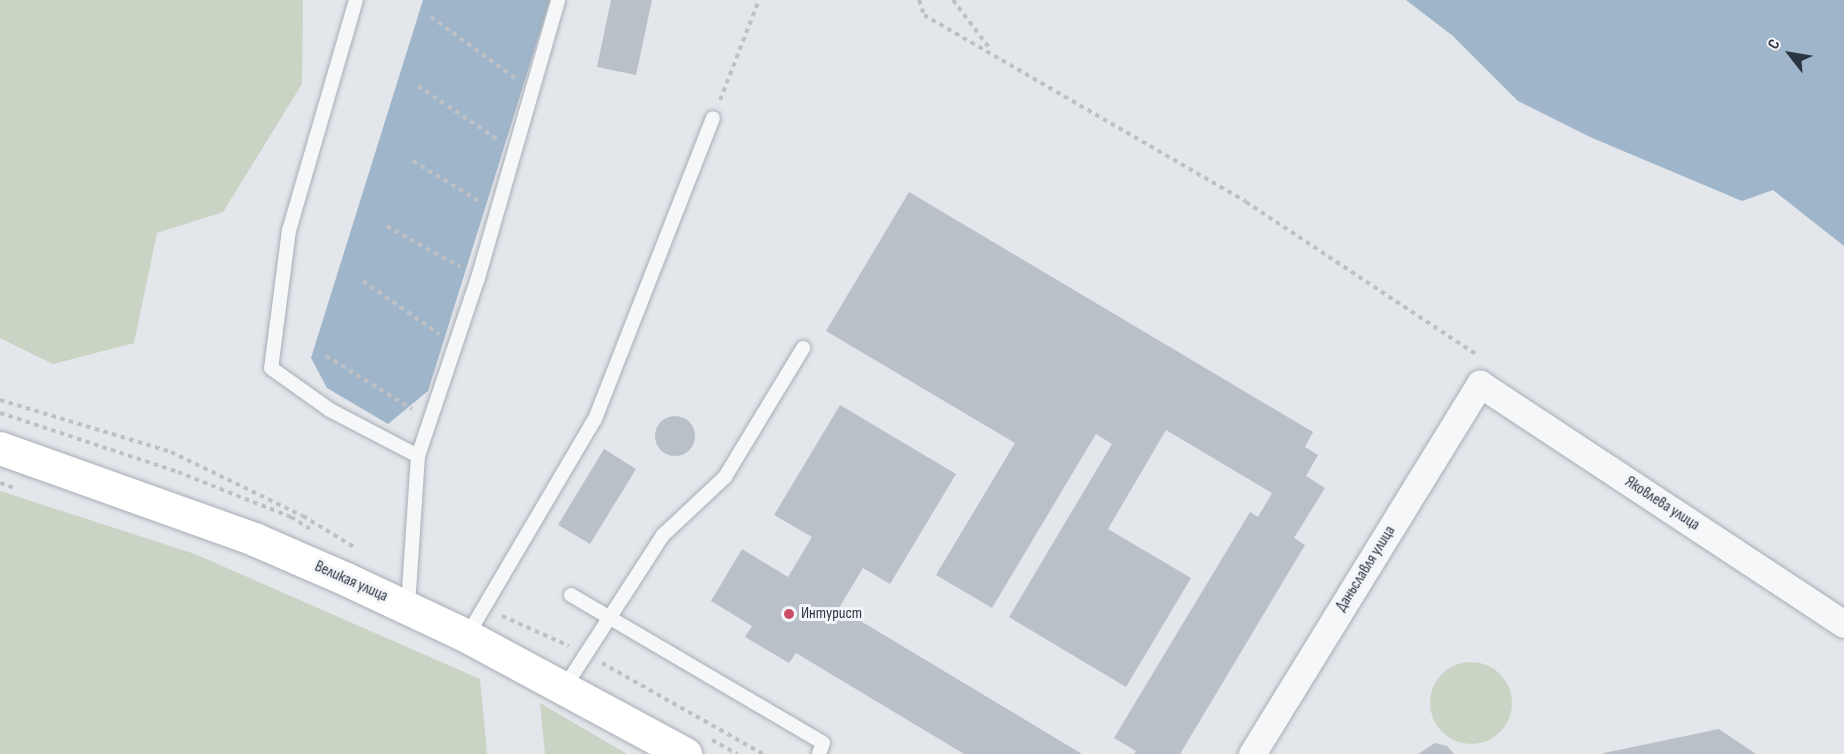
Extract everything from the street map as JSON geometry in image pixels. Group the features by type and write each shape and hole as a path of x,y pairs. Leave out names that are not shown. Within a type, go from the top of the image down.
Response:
{"main road":[{"name":"Великая улица","path":"0,448 254,539 467,636 685,754"}],"street":[{"name":"Яковлева улица","path":"1481,371 1844,624"},
{"name":"Даньславля улица","path":"1252,754 1481,371"}],"lane":[{"path":"356,0 289,230 271,368 330,411 418,456"},
{"path":"408,608 418,456 478,278 558,0"},
{"path":"467,636 594,419 713,118"},
{"path":"564,688 663,535 725,477 803,348"},
{"path":"571,595 823,743 819,754"}],"path":[{"path":"713,118 759,0"},
{"path":"919,0 924,15 1246,202 1481,371"},
{"path":"953,0 993,53"},
{"path":"431,17 533,91"},
{"path":"418,86 515,151"},
{"path":"413,161 497,212"},
{"path":"387,226 478,278"},
{"path":"363,281 455,346"},
{"path":"326,356 429,420"},
{"path":"0,400 171,452 303,516 361,551"}],"green space":[{"path":"0,0 303,0 302,84 223,212 157,233 134,343 53,364 0,338"},
{"path":"0,491 195,554 480,679 487,754 0,754"},
{"path":"1471,662 1487,666 1500,674 1508,687 1512,703 1508,719 1500,732 1487,740 1471,744 1455,740 1442,732 1434,719 1430,703 1434,687 1442,674 1455,666"},
{"path":"540,703 627,754 545,754"}],"water":[{"path":"423,0 550,0 428,391 388,424 327,388 311,358"},
{"path":"1406,0 1844,0 1844,246 1773,190 1742,201 1590,137 1518,101 1453,36"}],"building":[{"path":"611,0 652,0 636,75 597,67"},
{"path":"909,192 1313,432 1305,447 1318,455 1306,476 1325,488 1294,538 1305,545 1180,754 1134,754 1136,751 1114,738 1250,512 1258,517 1272,493 1166,430 1108,529 1191,578 1126,687 1009,617 1112,444 1096,434 992,608 936,575 1015,443 826,331"},
{"path":"840,405 956,474 890,584 863,568 839,608 1082,754 964,754 796,653 789,663 745,637 752,626 711,601 742,549 788,577 812,537 774,515"},
{"path":"675,416 689,422 695,436 689,450 675,456 661,450 655,436 661,422"},
{"path":"604,449 636,469 590,544 558,525"},
{"path":"1719,729 1756,754 1604,754 1604,753"},
{"path":"1435,743 1447,746 1454,754 1418,754"}],"place":[{"name":"Интурист","path":"789,614"}]}
